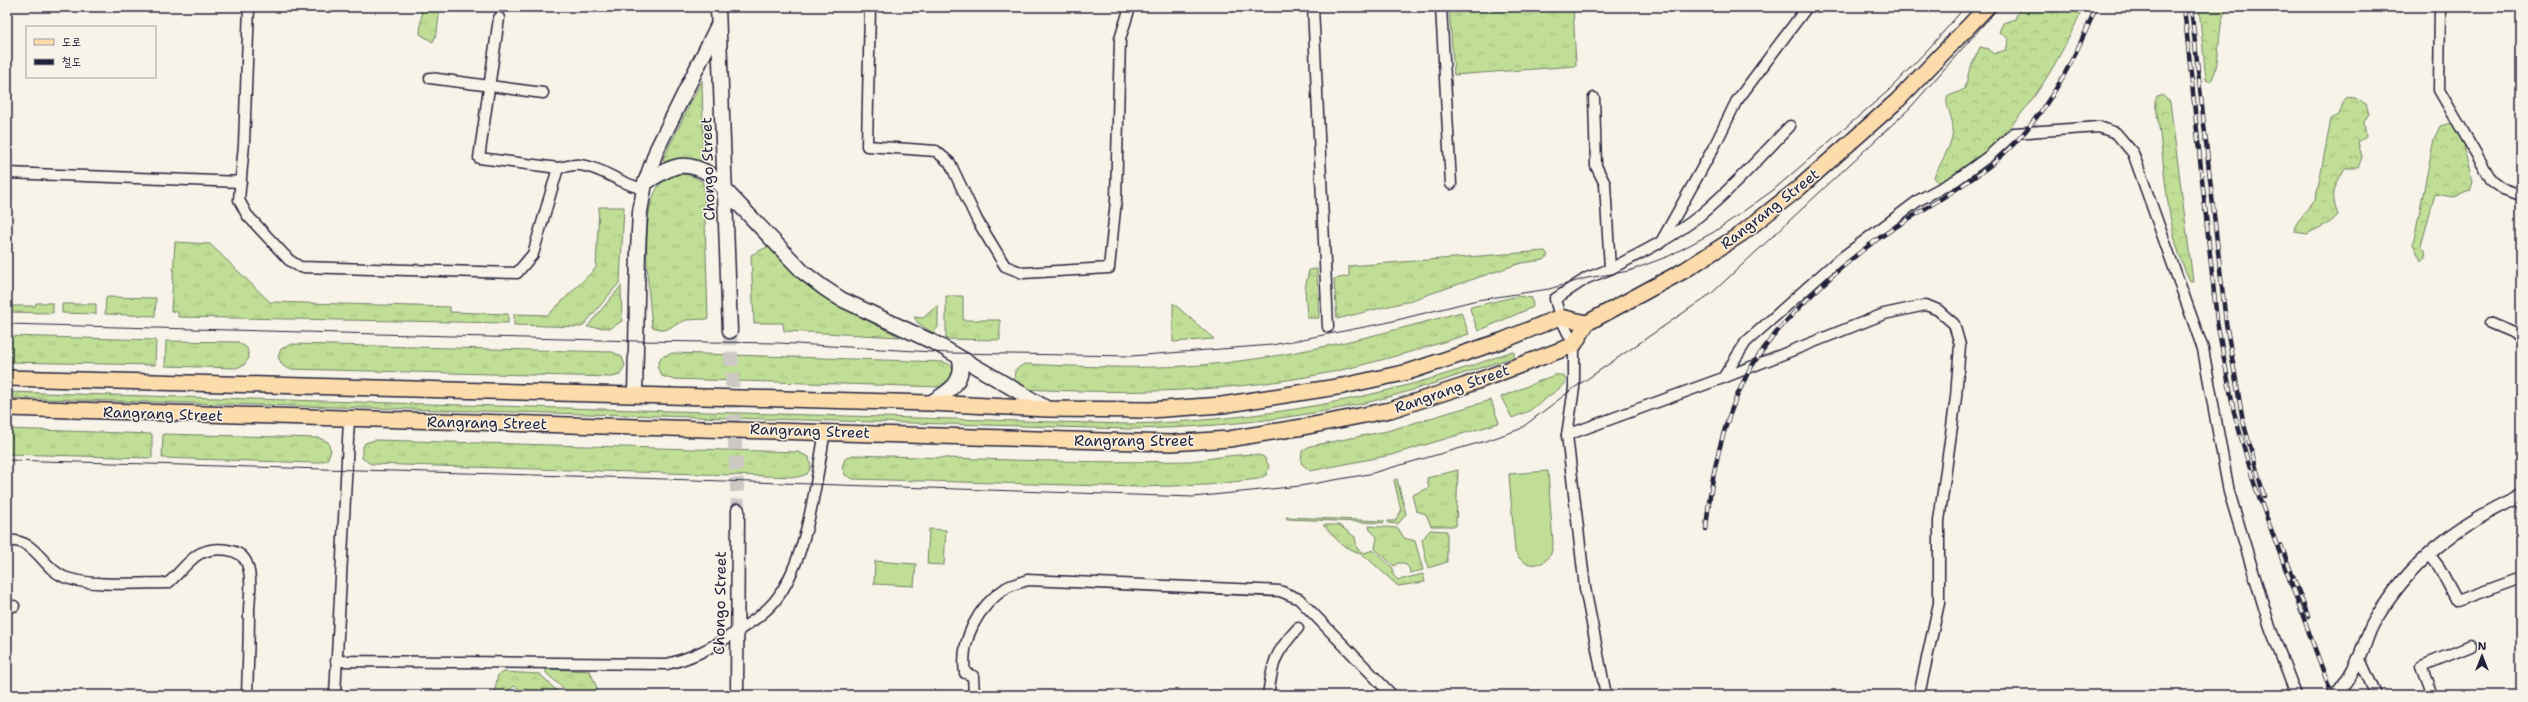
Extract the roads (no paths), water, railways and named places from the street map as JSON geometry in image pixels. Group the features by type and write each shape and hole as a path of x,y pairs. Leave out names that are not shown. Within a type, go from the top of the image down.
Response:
{"main road":[{"name":"Chongo Street","path":"718,7 730,331"},
{"name":"Rangrang Street","path":"1587,322 1685,270 1741,234 1805,183 1898,100 1987,7"},
{"path":"635,395 638,251 645,186 657,149 718,25"},
{"path":"645,186 670,168 690,165 710,174 803,272 824,288 841,299 937,344 960,359 1048,409"},
{"path":"1560,317 1587,322 1574,345"},
{"name":"Rangrang Street","path":"7,378 635,395 1048,409 1150,410 1222,405 1343,386 1415,369 1504,340 1560,317"},
{"name":"Rangrang Street","path":"7,408 349,420 825,431 1064,441 1171,442 1228,439 1303,428 1390,410 1464,386 1574,345"},
{"path":"930,404 951,390 959,380 962,368 960,359"}],"street":[{"path":"249,7 239,200 247,215 289,260 300,267 516,273 533,254 558,168"},
{"path":"870,7 867,146 936,151 950,163 977,220 1005,266 1023,273 1109,268 1116,200 1120,39 1130,7"},
{"path":"1313,7 1328,327"},
{"path":"1441,7 1450,184"},
{"path":"1661,242 1736,102 1807,7"},
{"path":"2440,7 2439,90 2492,180 2503,189 2521,195"},
{"path":"499,18 479,158 558,168 579,164 601,170 629,186 645,186"},
{"path":"430,78 544,93"},
{"path":"1594,98 1596,166 1605,184 1610,269"},
{"path":"1606,695 1585,588 1568,435 1574,388 1574,345 1560,317 1555,298 1587,278 1610,269 1661,242 1699,216 1751,167 1790,126"},
{"path":"1723,378 1746,342 1836,262 1919,200 1956,180 1989,156 2014,133 2099,127 2116,133 2132,153 2194,319 2212,393 2229,492 2270,627 2296,695"},
{"path":"7,173 241,182"},
{"path":"1568,435 1723,378 1884,314 1926,305 1938,310 1954,324 1960,345 1956,397 1939,521 1939,603 1919,695"},
{"path":"2490,323 2521,336"},
{"path":"335,695 349,420"},
{"path":"336,661 667,664 687,659 709,650 757,619 766,611 791,577 800,552 825,431"},
{"path":"2336,695 2359,657 2377,617 2397,587 2429,554 2460,528 2483,513 2521,496"},
{"name":"Chongo Street","path":"737,695 738,510"},
{"path":"7,541 25,543 63,576 81,581 168,583 181,572 189,561 200,553 223,550 240,554 247,563 250,584 247,695"},
{"path":"2429,554 2439,567 2457,601 2521,578"},
{"path":"974,695 973,676 965,673 964,666 969,629 984,607 1007,587 1027,580 1280,591 1299,599 1392,695"},
{"path":"1268,695 1273,660 1281,646 1298,628"},
{"path":"2433,695 2422,666 2471,646"},
{"path":"2359,657 2376,695"}],"tunnel":[{"path":"730,331 738,510"}],"tram line":[{"path":"7,324 637,341 779,343 950,353 1131,356 1272,345 1385,323 1477,300 1549,289 1587,278 1629,271 1669,256 1714,232 1772,191 1888,91 1931,46 1965,7"},
{"path":"7,460 605,477 1193,497 1300,486 1369,474 1489,440 1520,429 1574,388 1712,293 1910,108 1999,7"}],"railway":[{"path":"1706,529 1715,466 1726,424 1742,385 1752,366 1763,350 1791,316 1825,282 1859,253 1889,231 1978,175 2010,148 2041,112 2054,92 2077,51 2096,7"},
{"path":"2184,7 2217,321 2234,412 2254,483 2332,695"},
{"path":"2191,7 2226,323 2243,421 2264,496"},
{"path":"2281,545 2308,616"}]}
